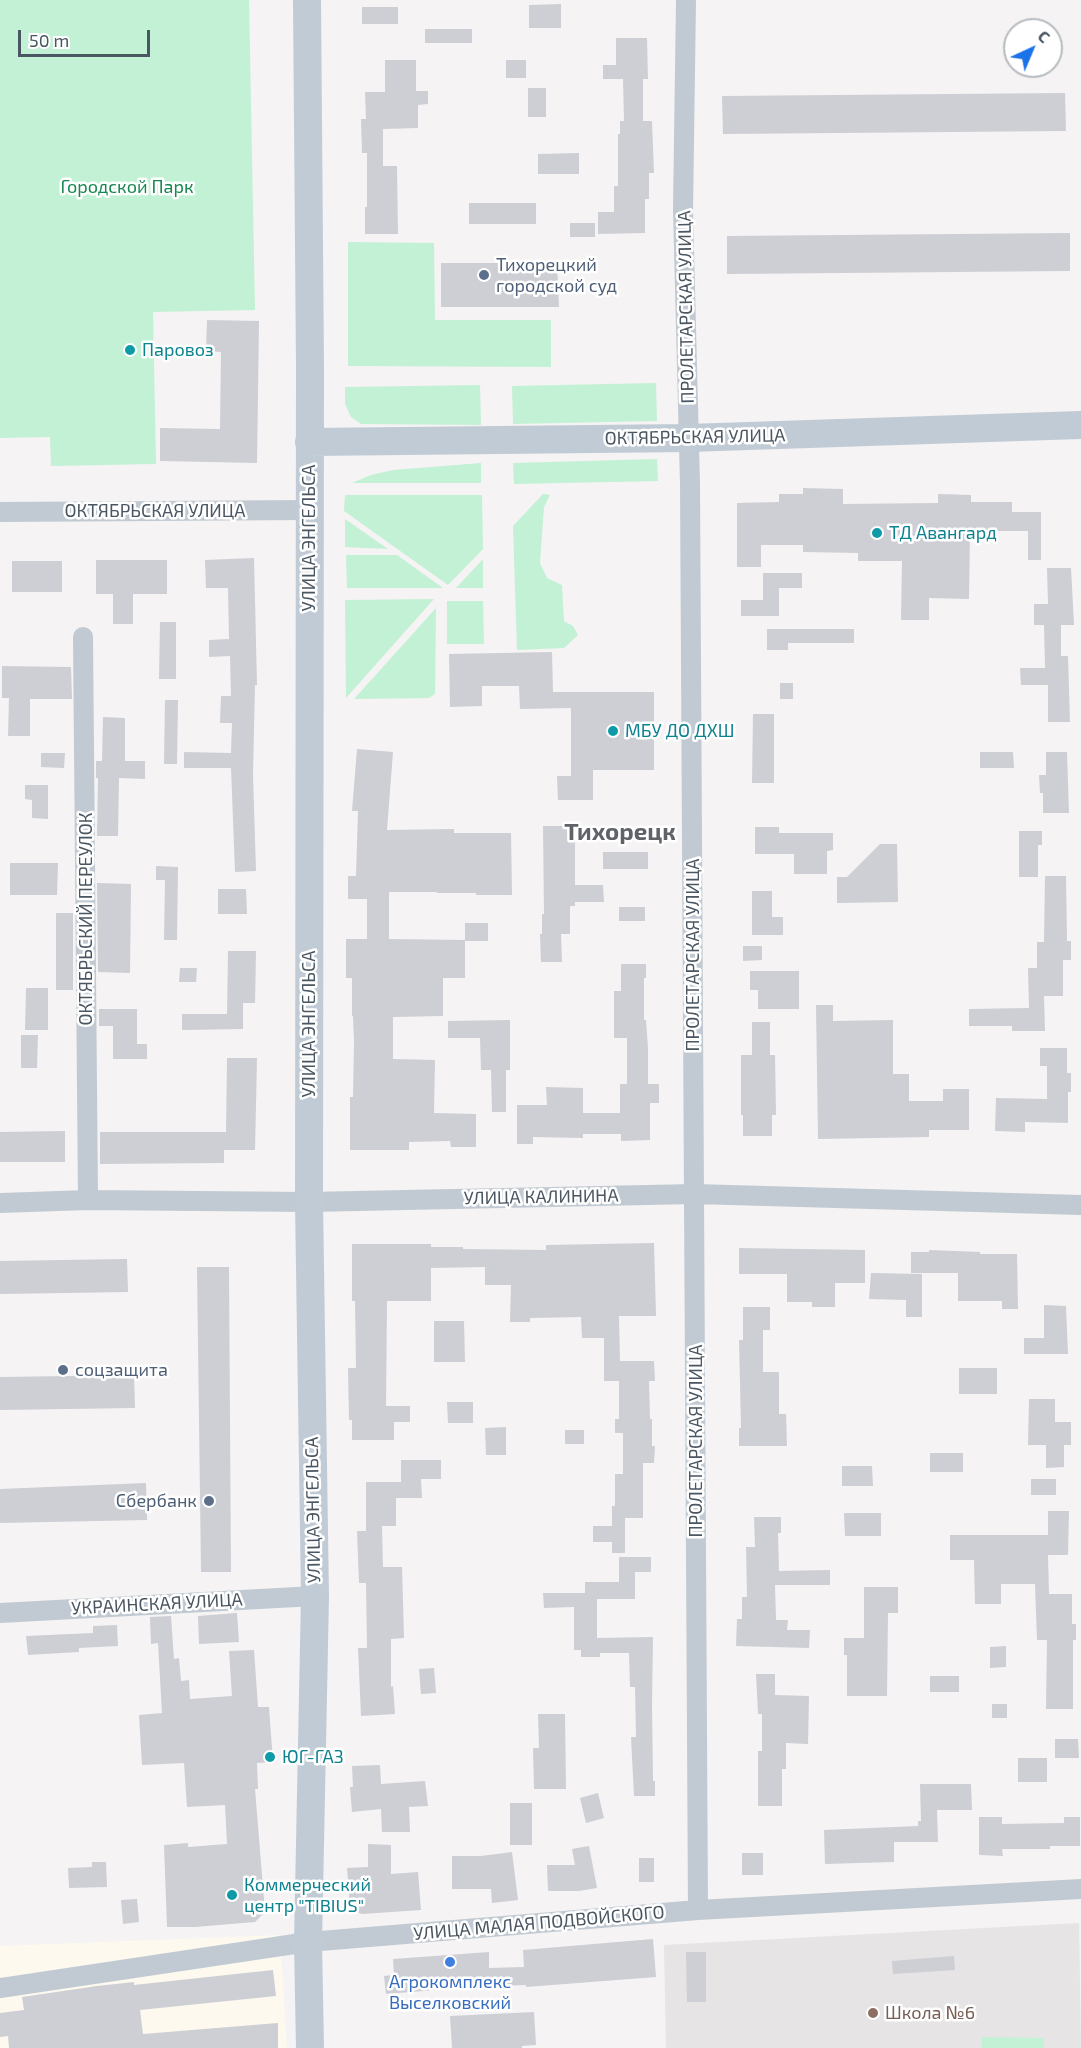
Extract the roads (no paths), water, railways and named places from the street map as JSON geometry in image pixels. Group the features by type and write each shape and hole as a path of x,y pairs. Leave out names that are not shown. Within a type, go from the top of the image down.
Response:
{"main road":[{"name":"УЛИЦА ЭНГЕЛЬСА","path":"307,0 310,368 309,1202 315,1596 308,1942 310,2048"},
{"name":"ОКТЯБРЬСКАЯ УЛИЦА","path":"309,442 688,438 1081,425"}],"street":[{"name":"ПРОЛЕТАРСКАЯ УЛИЦА","path":"686,0 683,210 690,484 698,1910"},
{"name":"ОКТЯБРЬСКАЯ УЛИЦА","path":"0,512 309,510"},
{"name":"ОКТЯБРЬСКИЙ ПЕРЕУЛОК","path":"83,637 88,1200"},
{"name":"УЛИЦА КАЛИНИНА","path":"0,1203 88,1200 309,1202 695,1194 1081,1205"},
{"name":"УКРАИНСКАЯ УЛИЦА","path":"0,1613 315,1596"},
{"name":"УЛИЦА МАЛАЯ ПОДВОЙСКОГО","path":"0,1988 308,1942 698,1910 1081,1888"}],"place":[{"name":"Тихорецкий городской суд","path":"484,275"},
{"name":"Паровоз","path":"130,350"},
{"name":"ТД Авангард","path":"877,533"},
{"name":"МБУ ДО ДХШ","path":"613,731"},
{"name":"соцзащита","path":"63,1370"},
{"name":"Сбербанк","path":"209,1501"},
{"name":"ЮГ-ГАЗ","path":"270,1757"},
{"name":"Коммерческий центр \"TIBIUS\"","path":"232,1895"},
{"name":"Агрокомплекс Выселковский","path":"450,1962"},
{"name":"Школа №6","path":"873,2013"}],"district":[{"name":"Тихорецк","path":"620,832"}],"park label":[{"name":"Городской Парк","path":"127,187"}]}
